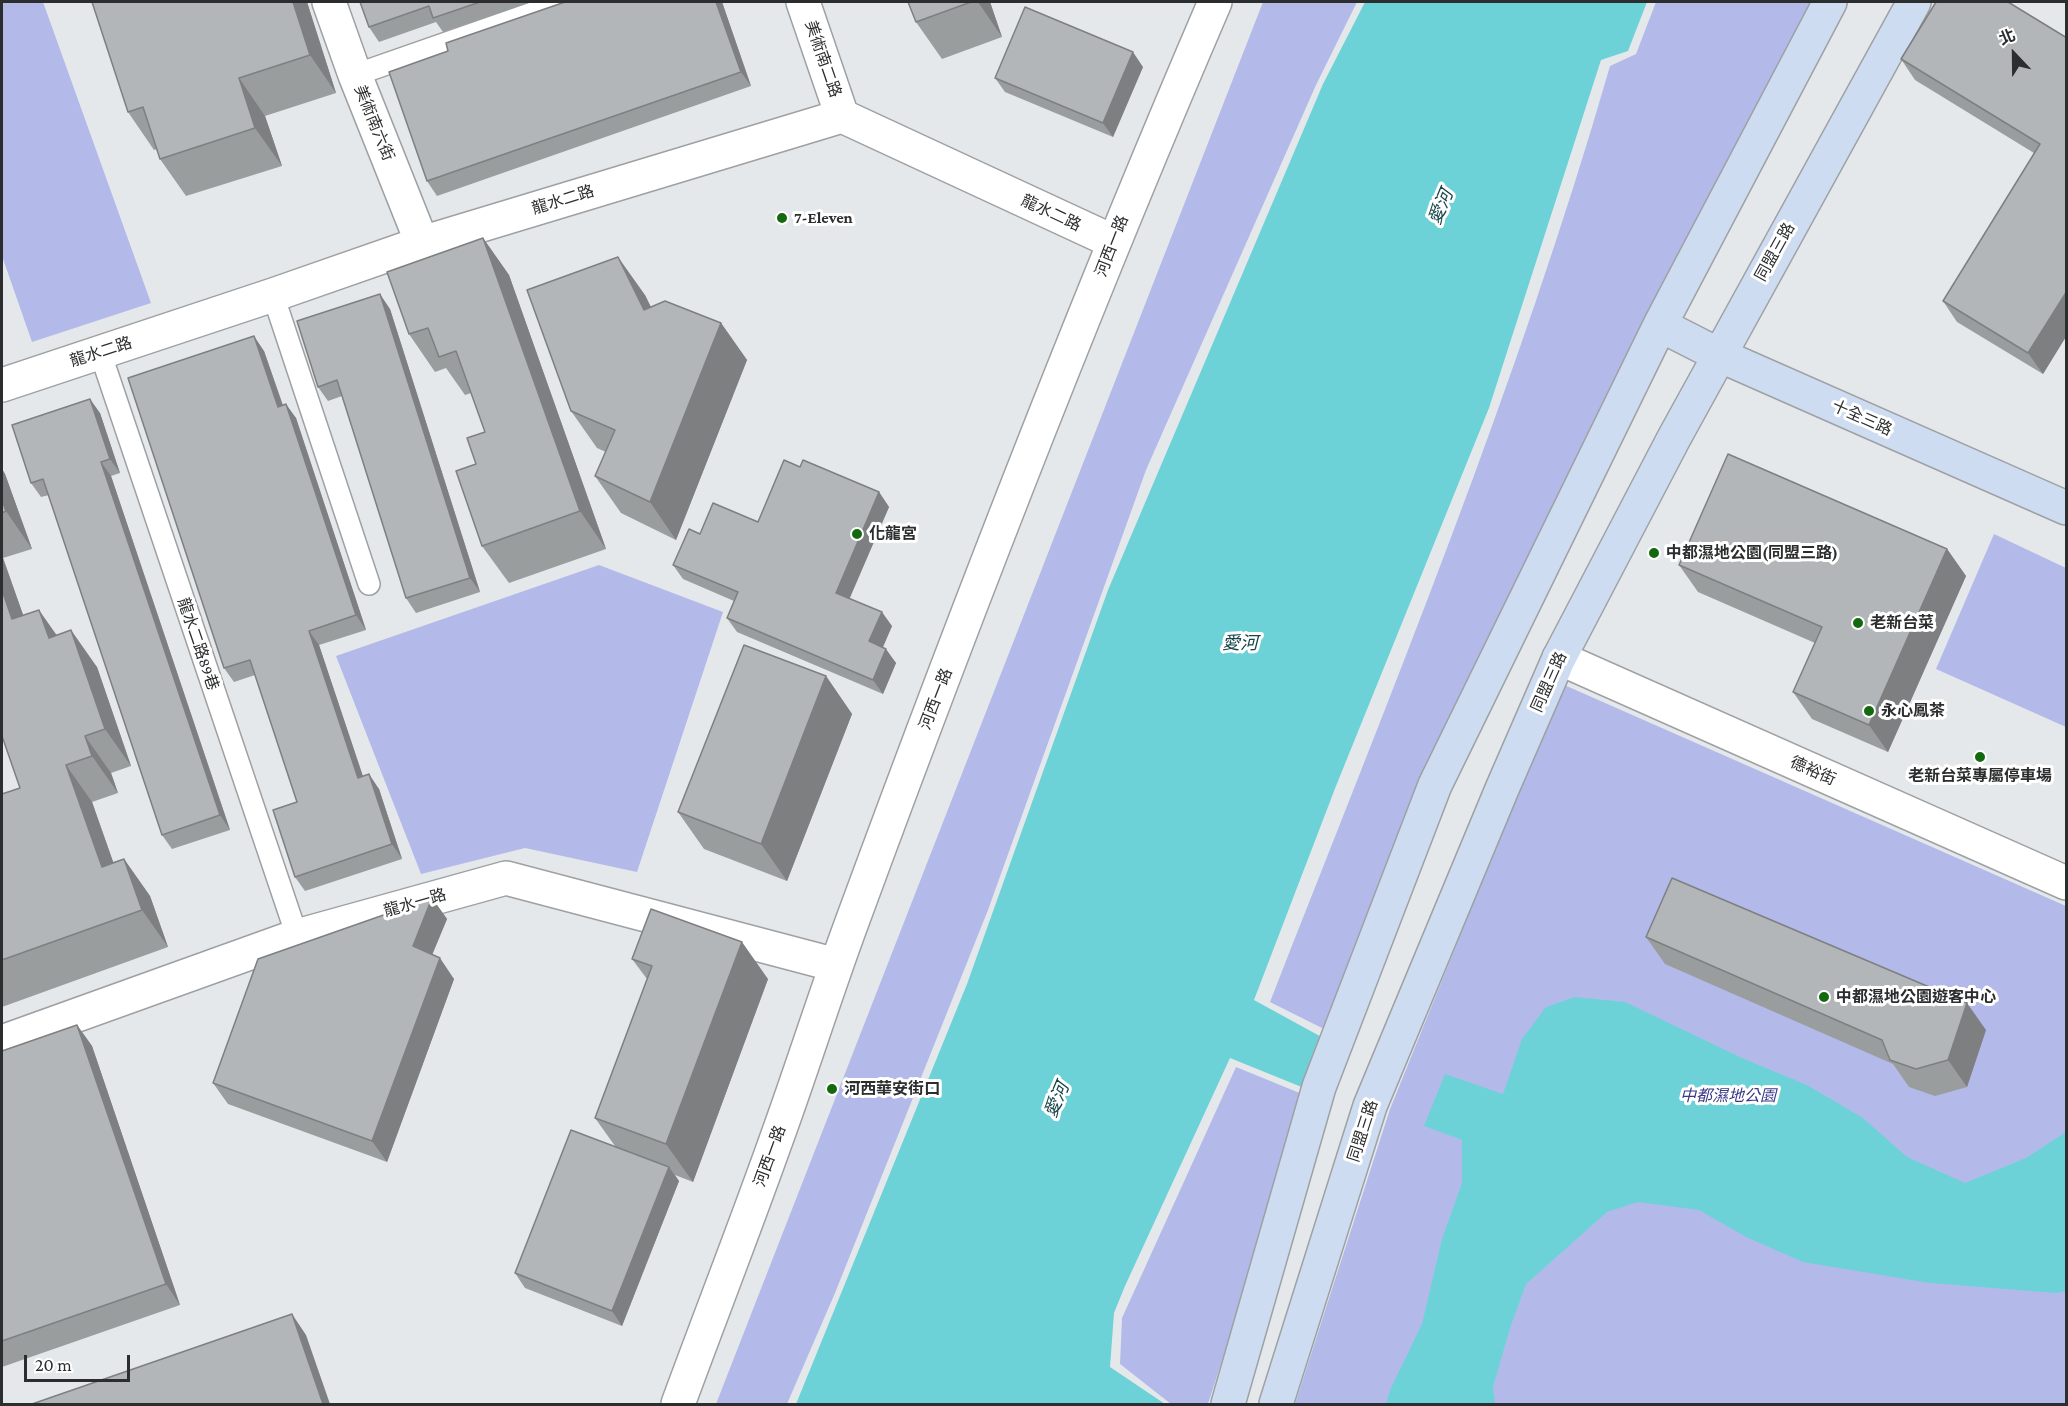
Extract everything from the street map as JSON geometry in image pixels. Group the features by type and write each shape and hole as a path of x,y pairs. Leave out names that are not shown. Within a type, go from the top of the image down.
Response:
{"street":[{"name":"美術南六街","path":"329,2 355,75 422,243"},
{"name":"美術南二路","path":"803,2 842,116"},
{"name":"河西一路","path":"678,1404 776,1141 836,965 1034,442 1138,181 1215,2"},
{"path":"1228,1404 1319,1087 1435,785 1660,325 1830,2"},
{"name":"同盟三路","path":"1276,1404 1370,1106 1559,658 1719,355 1914,2"},
{"name":"龍水二路","path":"2,385 422,243 842,116 1114,242"},
{"name":"十全三路","path":"1660,325 1719,355 2067,508"},
{"name":"德裕街","path":"1559,658 2067,883"},
{"name":"龍水一路","path":"2,1042 297,936 506,878 836,965"}],"lane":[{"path":"355,75 564,2"},
{"path":"273,295 369,585"},
{"name":"龍水二路89巷","path":"100,352 297,936"}],"green space":[{"path":"2,2 43,2 151,303 32,342 2,256"},
{"path":"1263,2 1357,2 1316,85 1146,470 988,910 835,1293 787,1404 716,1404"},
{"path":"1656,2 1818,2 1332,1033 1270,1002 1451,538 1494,421 1574,185 1610,66 1636,54"},
{"path":"1994,534 2066,568 2066,727 1936,669"},
{"path":"599,565 723,612 637,872 525,848 421,874 336,656"},
{"name":"中都濕地公園","path":"1562,684 2066,906 2066,1404 1295,1404 1390,1109"},
{"path":"1236,1067 1307,1096 1208,1404 1171,1404 1120,1364 1122,1318"}],"water":[{"name":"愛河","path":"1365,2 1647,2 1628,51 1601,60 1489,408 1336,786 1254,1000 1327,1040 1309,1090 1230,1058 1125,1286 1114,1313 1110,1367 1165,1404 796,1404 967,984 1108,590 1323,84"},
{"path":"1575,997 1625,1002 1742,1058 1807,1085 1863,1118 1907,1157 1965,1183 2026,1158 2066,1132 2066,1291 2057,1293 1930,1283 1803,1262 1746,1237 1699,1210 1638,1202 1607,1212 1526,1284 1510,1328 1493,1387 1495,1404 1386,1404 1391,1388 1422,1324 1442,1239 1462,1183 1462,1140 1424,1126 1445,1074 1503,1094 1522,1039 1546,1007"}],"building":[{"path":"92,2 293,2 310,55 239,78 255,128 160,159 143,107 128,112"},
{"path":"360,2 480,2 433,18 429,6 369,27"},
{"path":"565,2 716,2 741,72 427,181 389,72 448,51 446,43"},
{"path":"908,2 971,2 916,22"},
{"path":"1936,2 2008,2 2067,38 2067,291 2028,353 1943,301 2040,144 1901,59"},
{"path":"1025,7 1133,52 1103,123 995,78"},
{"path":"483,238 580,511 482,546 456,471 476,464 467,438 485,432 456,351 439,357 428,328 409,334 387,272"},
{"path":"618,257 644,310 665,301 721,323 650,502 595,476 615,430 571,411 527,290"},
{"path":"380,294 470,578 406,598 337,380 318,387 297,321"},
{"path":"254,336 278,407 286,404 356,615 309,631 358,778 369,774 392,844 295,877 273,810 297,802 250,660 224,668 128,378"},
{"path":"90,399 110,459 101,462 220,815 162,835 43,479 31,483 12,425"},
{"name":"老新台菜","path":"1728,454 1947,549 1869,725 1793,692 1822,627 1679,565"},
{"path":"784,460 800,467 803,460 879,492 836,593 882,612 869,641 886,649 873,680 727,618 738,592 673,565 689,529 700,534 713,503 758,522"},
{"path":"2,500 6,511 2,513"},
{"path":"2,590 12,619 39,610 49,638 71,630 105,729 85,736 92,756 66,765 102,867 124,859 142,910 2,960 2,794 20,788 2,736"},
{"path":"744,645 826,676 761,844 678,812"},
{"name":"中都濕地公園遊客中心","path":"1672,878 1967,1003 1948,1060 1916,1069 1890,1060 1882,1040 1646,937"},
{"path":"432,898 413,946 440,958 372,1141 213,1083 258,959"},
{"path":"651,909 742,942 666,1144 595,1118 652,966 632,959"},
{"path":"77,1025 166,1284 2,1341 2,1051"},
{"path":"571,1130 669,1167 612,1311 515,1273"},
{"path":"292,1314 323,1404 32,1404"}],"place":[{"name":"7-Eleven","path":"782,218"},
{"name":"化龍宮","path":"857,534"},
{"name":"中都濕地公園(同盟三路)","path":"1654,553"},
{"name":"老新台菜","path":"1858,623"},
{"name":"永心鳳茶","path":"1869,711"},
{"name":"老新台菜專屬停車場","path":"1980,757"},
{"name":"中都濕地公園遊客中心","path":"1824,997"},
{"name":"河西華安街口","path":"832,1089"}]}
